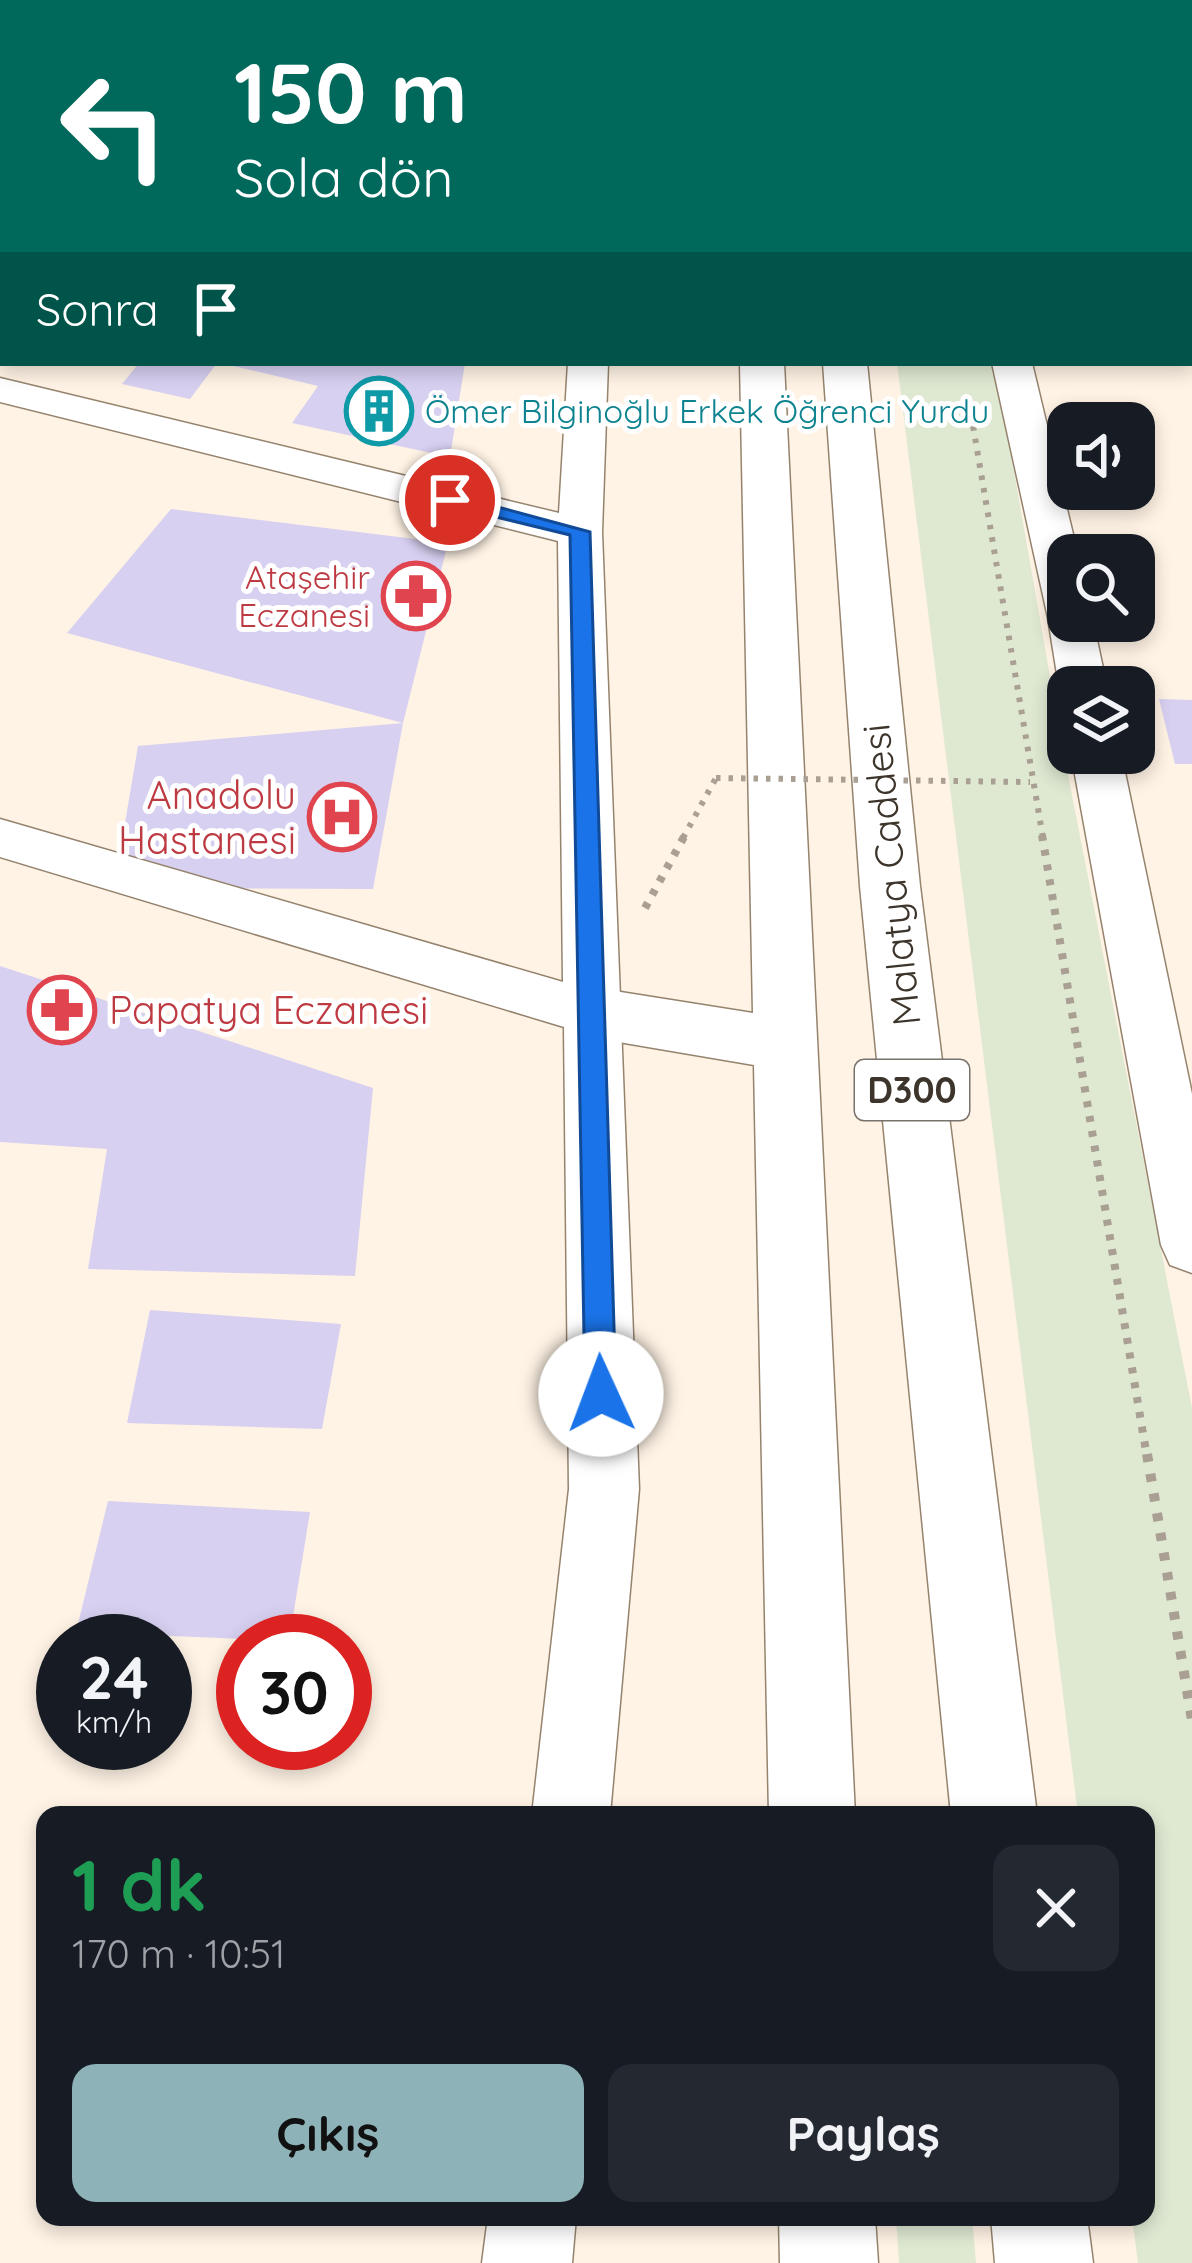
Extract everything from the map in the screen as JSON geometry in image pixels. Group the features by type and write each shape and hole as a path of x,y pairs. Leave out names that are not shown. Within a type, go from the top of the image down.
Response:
{"highway":[{"path":"762,366 812,1806"},
{"name":"Malatya Caddesi","path":"845,366 890,886 993,1806"},
{"path":"589,1012 784,1044"},
{"path":"827,2226 829,2263"},
{"path":"1040,2226 1044,2263"}],"street":[{"path":"573,1806 604,1489 580,532 588,366"},
{"path":"1013,366 1050,534"},
{"path":"13,394 580,532"},
{"path":"1102,774 1171,1031 1192,1245"},
{"path":"0,838 589,1012"},
{"path":"527,2263 531,2226"}],"path":[{"path":"970,407 1192,1720"},
{"path":"642,914 716,778 1030,782"}],"green space":[{"path":"897,366 996,366 1048,666 1047,774 1068,774 1192,1408 1192,2263 1138,2263 1133,2226 1155,2226 1155,1806 1077,1806"},
{"path":"897,2226 973,2226 976,2263 899,2263"}],"building":[{"path":"137,366 215,366 190,399 122,384"},
{"name":"Ömer Bilginoğlu Erkek Öğrenci Yurdu","path":"234,366 465,366 450,457 292,423 318,386"},
{"path":"171,509 448,543 403,723 67,633"},
{"path":"1159,699 1192,700 1192,764 1175,764"},
{"path":"403,723 373,889 114,888 138,746"},
{"path":"0,966 373,1088 355,1276 88,1269 107,1149 0,1142"},
{"path":"150,1310 341,1324 322,1429 127,1423"},
{"path":"108,1501 310,1512 293,1614 216,1614 216,1638 192,1637 192,1614 80,1614"}],"place":[{"name":"Ömer Bilginoğlu Erkek Öğrenci Yurdu","path":"379,411"},
{"name":"Ataşehir Eczanesi","path":"416,596"},
{"name":"Anadolu Hastanesi","path":"342,817"},
{"name":"Papatya Eczanesi","path":"62,1010"}],"route":[{"path":"450,500 580,532 601,1394"}]}
